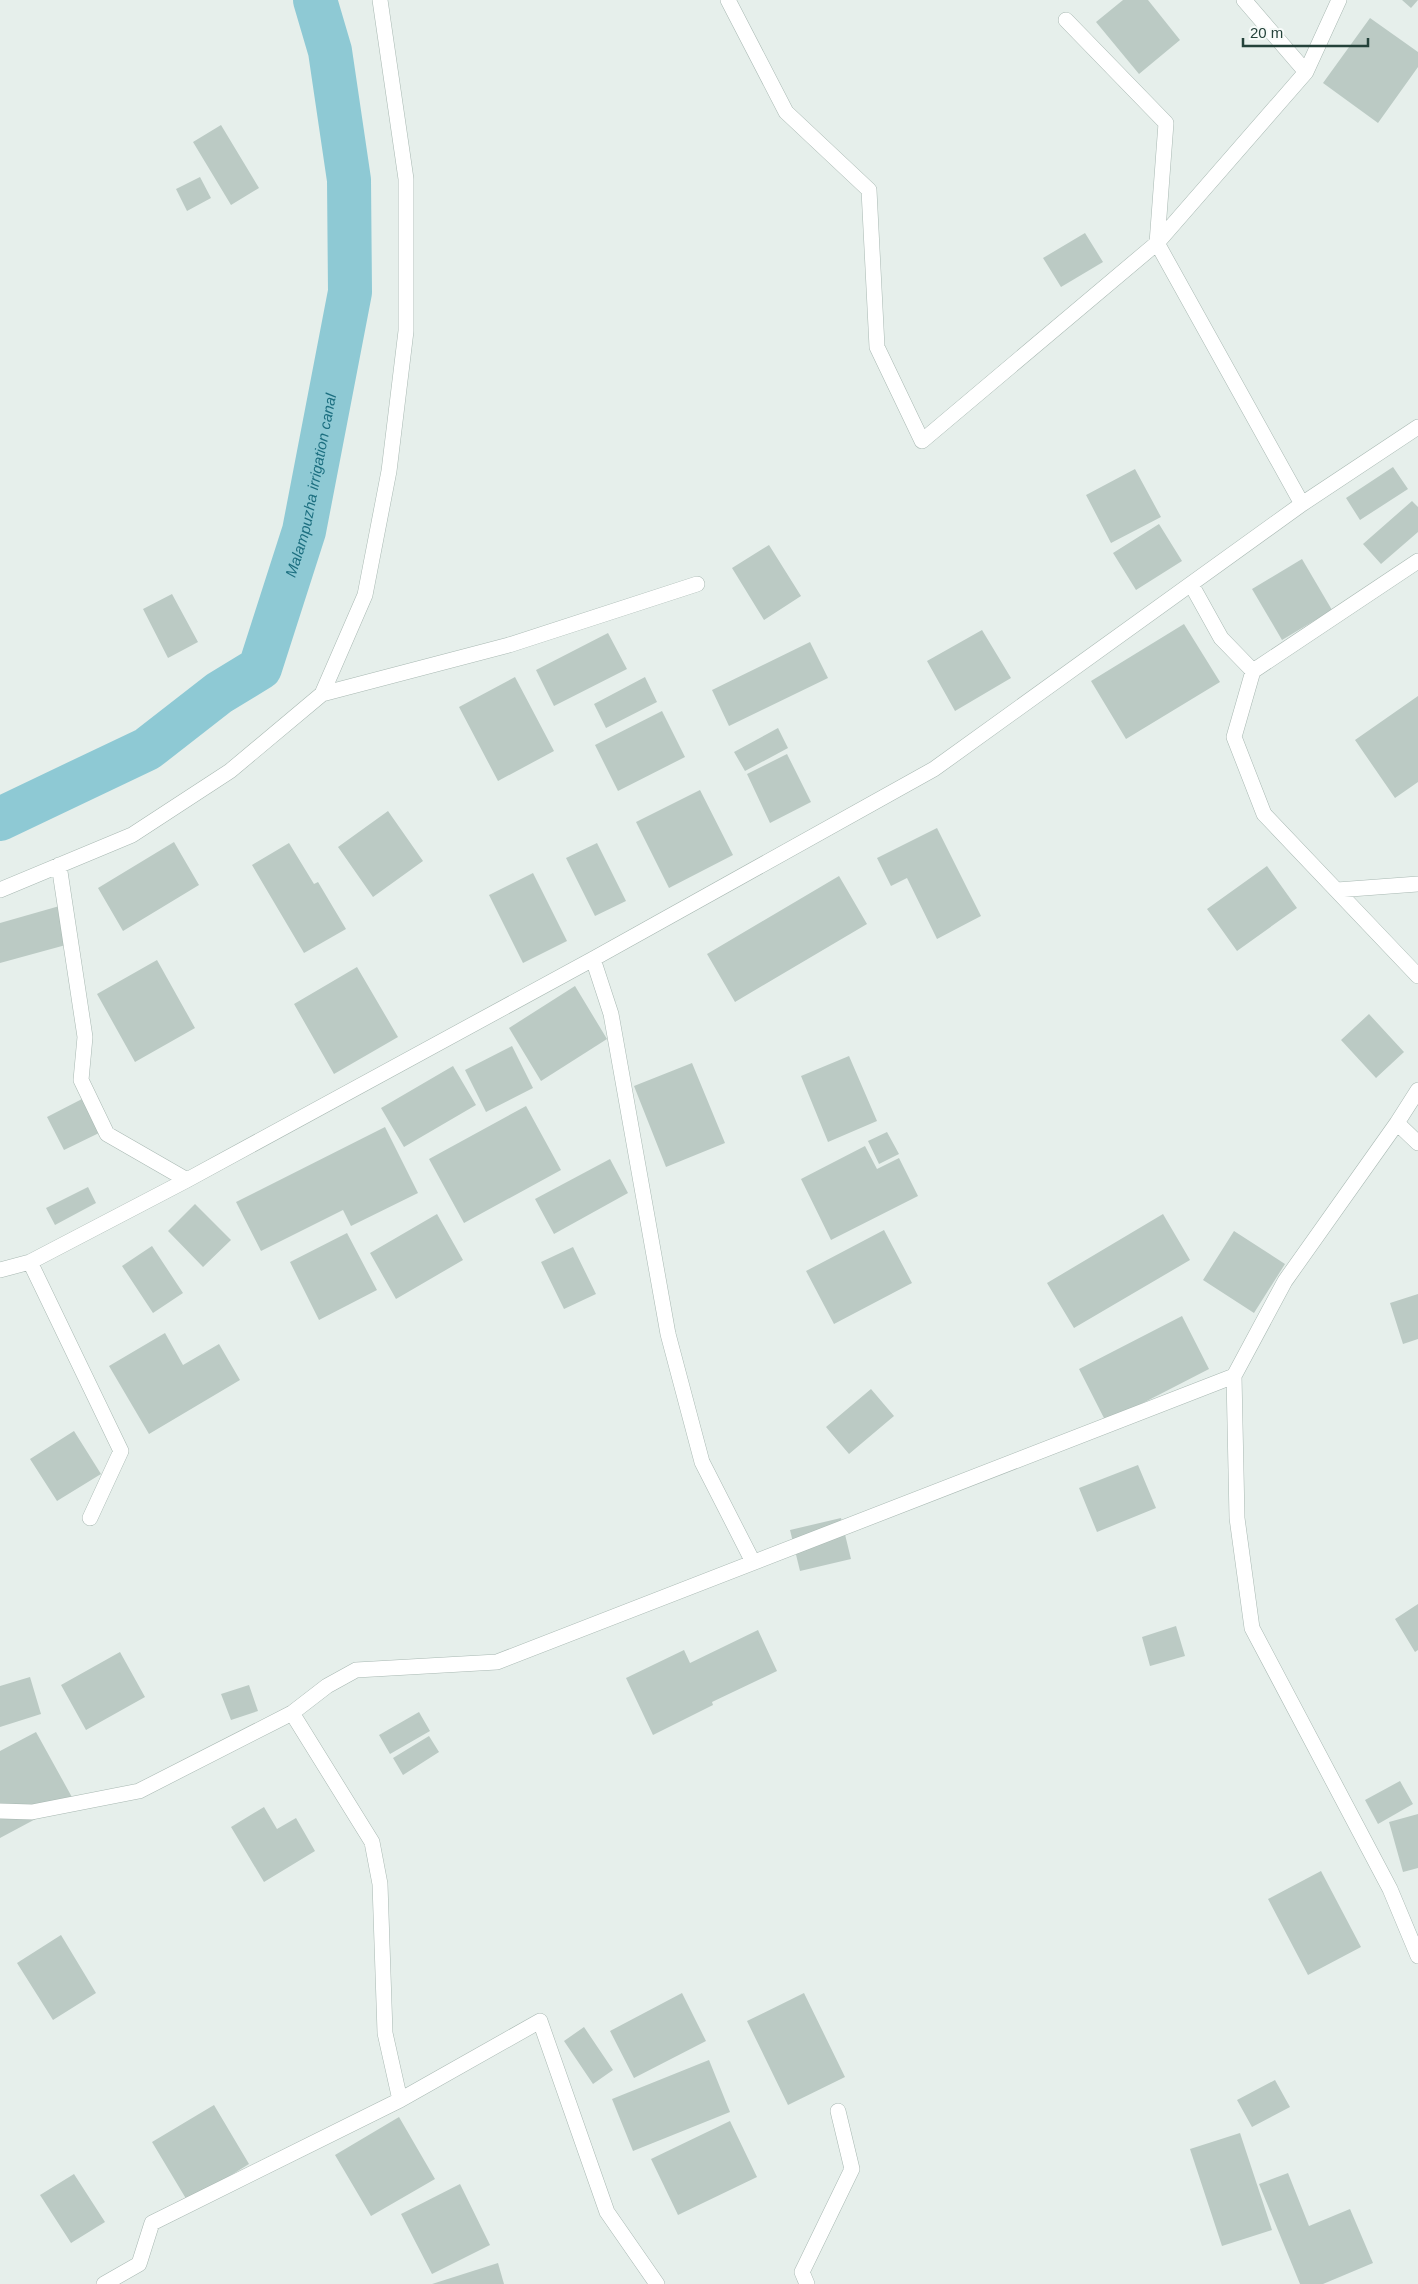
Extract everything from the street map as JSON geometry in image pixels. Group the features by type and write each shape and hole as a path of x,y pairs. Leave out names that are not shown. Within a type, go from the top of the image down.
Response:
{"street":[{"path":"322,694 365,595 389,471 406,332 406,179 380,0"},
{"path":"728,0 786,112 868,190 877,347 922,441 1157,243 1306,72 1339,0"},
{"path":"1244,0 1306,72"},
{"path":"1066,20 1166,123 1157,243 1302,504"},
{"path":"0,1270 30,1262 187,1180 593,959 934,769 1302,504 1418,427"},
{"path":"1418,561 1253,671 1234,736 1264,814 1418,976"},
{"path":"0,890 132,834 230,772 322,694 509,645 697,584"},
{"path":"1191,584 1221,638 1253,671"},
{"path":"59,865 84,1037 81,1080 107,1134 187,1180"},
{"path":"1337,890 1418,884"},
{"path":"593,959 611,1014 668,1334 702,1462 753,1562"},
{"path":"1418,1090 1397,1123 1284,1281 1234,1376 1238,1518 1252,1628 1390,1889 1418,1956"},
{"path":"1397,1123 1418,1143"},
{"path":"30,1262 121,1451 90,1518"},
{"path":"0,1811 32,1812 139,1791 292,1714 327,1686 356,1670 497,1662 1234,1376"},
{"path":"292,1714 372,1842 380,1884 384,2033 400,2100"},
{"path":"104,2284 139,2264 152,2223 400,2100 540,2021 607,2212 657,2284"},
{"path":"807,2284 802,2272 852,2169 838,2111"}],"building":[{"path":"1123,0 1148,0 1180,40 1139,74 1096,22"},
{"path":"1402,0 1418,0 1411,8"},
{"path":"1370,18 1418,52 1418,67 1378,123 1323,83"},
{"path":"221,125 259,188 231,205 193,142"},
{"path":"200,177 211,198 187,211 176,189"},
{"path":"1085,233 1103,262 1061,287 1043,258"},
{"path":"1393,467 1408,489 1360,520 1346,498"},
{"path":"1135,469 1161,517 1111,543 1086,495"},
{"path":"1412,501 1418,507 1418,532 1381,564 1363,544"},
{"path":"1159,524 1182,561 1136,590 1113,553"},
{"path":"769,545 801,596 764,620 732,568"},
{"path":"1302,559 1332,610 1282,640 1252,589"},
{"path":"172,594 198,642 168,658 143,609"},
{"path":"1184,624 1220,682 1126,739 1091,681"},
{"path":"982,630 1011,678 955,711 927,661"},
{"path":"608,633 627,669 554,706 536,670"},
{"path":"810,642 828,678 729,726 712,690"},
{"path":"515,677 554,751 498,781 459,707"},
{"path":"645,677 657,702 606,728 594,704"},
{"path":"1418,696 1418,782 1395,798 1355,740"},
{"path":"662,711 685,757 618,791 595,745"},
{"path":"778,728 788,748 745,771 734,752"},
{"path":"787,754 811,802 770,823 747,774"},
{"path":"700,790 733,855 669,888 636,822"},
{"path":"388,811 423,861 373,897 338,847"},
{"path":"937,828 981,916 937,939 907,878 891,886 877,858"},
{"path":"174,842 199,885 123,931 98,888"},
{"path":"289,843 314,884 318,882 346,929 304,953 252,865"},
{"path":"597,843 626,901 595,916 566,858"},
{"path":"1267,866 1297,908 1237,951 1207,909"},
{"path":"533,873 567,941 523,963 489,895"},
{"path":"839,876 867,924 735,1002 707,954"},
{"path":"63,905 73,943 0,963 0,923"},
{"path":"157,960 195,1028 135,1062 97,994"},
{"path":"357,967 398,1037 334,1074 294,1004"},
{"path":"575,986 607,1039 541,1081 509,1028"},
{"path":"1369,1014 1404,1052 1376,1078 1341,1040"},
{"path":"512,1046 533,1088 486,1112 465,1070"},
{"path":"849,1056 877,1121 828,1142 801,1076"},
{"path":"692,1063 725,1143 666,1167 634,1086"},
{"path":"453,1066 476,1105 404,1147 381,1108"},
{"path":"82,1099 99,1133 64,1150 47,1117"},
{"path":"526,1106 561,1170 464,1223 429,1159"},
{"path":"385,1127 418,1193 351,1226 343,1210 261,1251 236,1202"},
{"path":"887,1132 899,1154 879,1164 868,1141"},
{"path":"865,1146 877,1169 899,1158 918,1196 831,1240 801,1179"},
{"path":"610,1159 628,1193 554,1234 535,1199"},
{"path":"88,1187 96,1203 55,1225 46,1208"},
{"path":"195,1204 231,1240 203,1267 168,1231"},
{"path":"437,1214 463,1260 396,1299 370,1253"},
{"path":"1163,1214 1190,1260 1074,1328 1047,1283"},
{"path":"884,1230 912,1283 834,1324 806,1271"},
{"path":"1234,1231 1285,1264 1254,1313 1203,1280"},
{"path":"347,1233 377,1290 319,1320 290,1262"},
{"path":"152,1246 183,1293 153,1313 122,1266"},
{"path":"573,1247 596,1294 564,1309 541,1262"},
{"path":"1418,1294 1418,1339 1403,1344 1390,1303"},
{"path":"1182,1316 1209,1369 1106,1422 1079,1369"},
{"path":"165,1333 183,1365 219,1344 240,1380 149,1434 109,1366"},
{"path":"871,1389 894,1416 849,1454 826,1427"},
{"path":"74,1431 101,1474 57,1501 30,1459"},
{"path":"1138,1465 1156,1508 1097,1532 1079,1488"},
{"path":"841,1518 851,1559 800,1571 790,1530"},
{"path":"1418,1604 1418,1650 1415,1652 1395,1619"},
{"path":"1176,1626 1185,1656 1150,1666 1142,1637"},
{"path":"758,1630 777,1671 712,1702 713,1705 653,1735 626,1678 684,1650 690,1663"},
{"path":"120,1652 145,1697 86,1730 61,1685"},
{"path":"30,1677 41,1714 0,1727 0,1686"},
{"path":"249,1685 258,1711 231,1720 221,1694"},
{"path":"419,1712 430,1731 390,1754 379,1735"},
{"path":"36,1732 73,1799 0,1838 0,1751"},
{"path":"429,1736 439,1752 403,1775 393,1758"},
{"path":"1400,1781 1413,1804 1378,1824 1365,1800"},
{"path":"264,1807 277,1829 296,1818 315,1851 264,1882 231,1827"},
{"path":"1418,1814 1418,1868 1403,1872 1389,1822"},
{"path":"1321,1871 1361,1947 1308,1975 1268,1899"},
{"path":"61,1935 96,1993 53,2020 17,1963"},
{"path":"682,1993 706,2041 634,2078 610,2031"},
{"path":"804,1993 845,2077 788,2105 747,2021"},
{"path":"584,2027 613,2070 593,2084 564,2041"},
{"path":"709,2060 730,2112 633,2151 612,2099"},
{"path":"1275,2080 1290,2107 1252,2127 1237,2100"},
{"path":"214,2105 249,2164 188,2202 152,2142"},
{"path":"399,2117 435,2179 371,2216 335,2155"},
{"path":"730,2121 757,2177 678,2215 651,2159"},
{"path":"1240,2133 1272,2230 1222,2246 1190,2149"},
{"path":"1288,2173 1309,2226 1350,2209 1373,2263 1323,2284 1300,2284 1259,2184"},
{"path":"74,2174 105,2222 71,2243 40,2195"},
{"path":"460,2184 490,2245 432,2274 401,2214"},
{"path":"498,2263 504,2284 432,2284"}],"waterway":[{"name":"Malampuzha irrigation canal","path":"0,819 147,749 219,693 260,668 304,531 350,292 349,180 330,51 315,0"}]}
